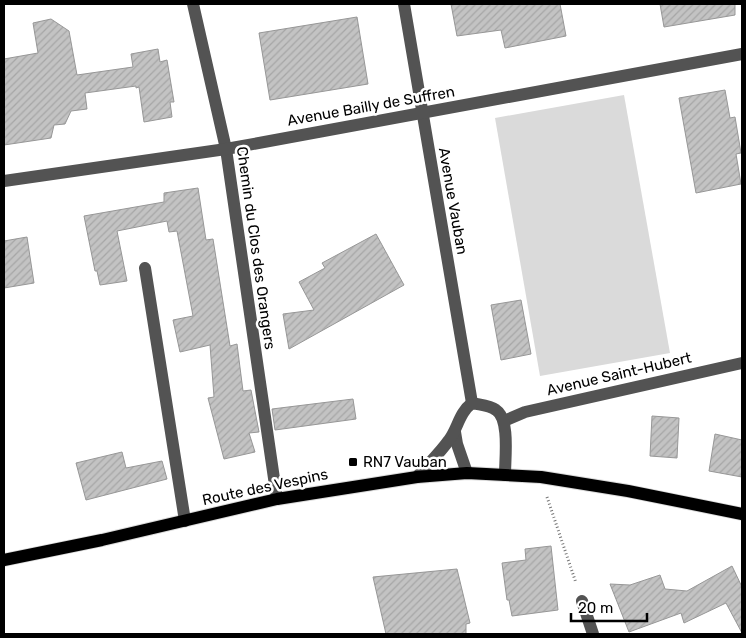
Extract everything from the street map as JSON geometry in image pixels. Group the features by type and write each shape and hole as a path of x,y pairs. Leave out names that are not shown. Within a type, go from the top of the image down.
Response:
{"main road":[{"name":"Route des Vespins","path":"4,560 277,500 417,477 467,474 541,477 628,491 742,514"}],"street":[{"name":"Chemin du Clos des Orangers","path":"193,4 226,149 277,500"},
{"name":"Avenue Vauban","path":"404,4 421,114 472,404"},
{"name":"Avenue Bailly de Suffren","path":"4,181 226,149 742,54"},
{"path":"145,268 184,521"},
{"name":"Avenue Saint-Hubert","path":"504,421 525,412 742,363"},
{"path":"417,477 448,442 455,432 465,408 472,404 487,406 497,410 504,421 505,475"},
{"path":"455,432 467,474"},
{"path":"582,601 593,634"}],"path":[{"path":"541,477 582,601"}],"shaded area":[{"path":"624,95 670,353 540,376 495,118"}],"building":[{"path":"451,4 560,4 566,36 505,48 501,30 457,36"},
{"path":"660,4 735,4 735,15 664,27"},
{"path":"357,17 368,84 270,100 259,33"},
{"path":"51,19 69,31 77,75 133,67 131,54 158,49 160,62 167,60 174,102 170,102 172,117 144,122 139,87 136,88 136,86 85,93 87,109 71,111 65,124 54,125 51,138 4,145 4,59 38,53 33,23"},
{"path":"725,90 730,118 735,117 741,153 736,154 741,184 696,193 679,98"},
{"path":"198,188 206,240 213,239 230,346 237,344 243,391 251,390 259,432 249,433 255,452 224,459 208,398 214,397 210,345 180,352 173,320 193,316 177,231 169,232 167,221 117,231 127,281 100,285 97,271 95,271 84,216 164,202 164,193"},
{"path":"376,234 404,285 289,349 283,314 314,310 299,282 325,268 322,263"},
{"path":"27,237 34,283 4,288 4,241"},
{"path":"521,300 531,354 501,360 491,305"},
{"path":"353,399 356,419 275,430 272,409"},
{"path":"652,416 679,418 677,458 650,456"},
{"path":"715,434 742,440 742,477 709,471"},
{"path":"122,452 126,468 162,461 167,479 86,500 76,463"},
{"path":"551,546 558,610 512,616 509,600 507,600 502,563 526,560 525,549"},
{"path":"732,566 742,587 742,633 726,603 684,623 681,613 629,632 610,584 630,585 660,575 665,589 687,591"},
{"path":"457,569 470,623 466,624 466,634 386,634 373,577"}],"place":[{"name":"RN7 Vauban","path":"353,462"}]}
